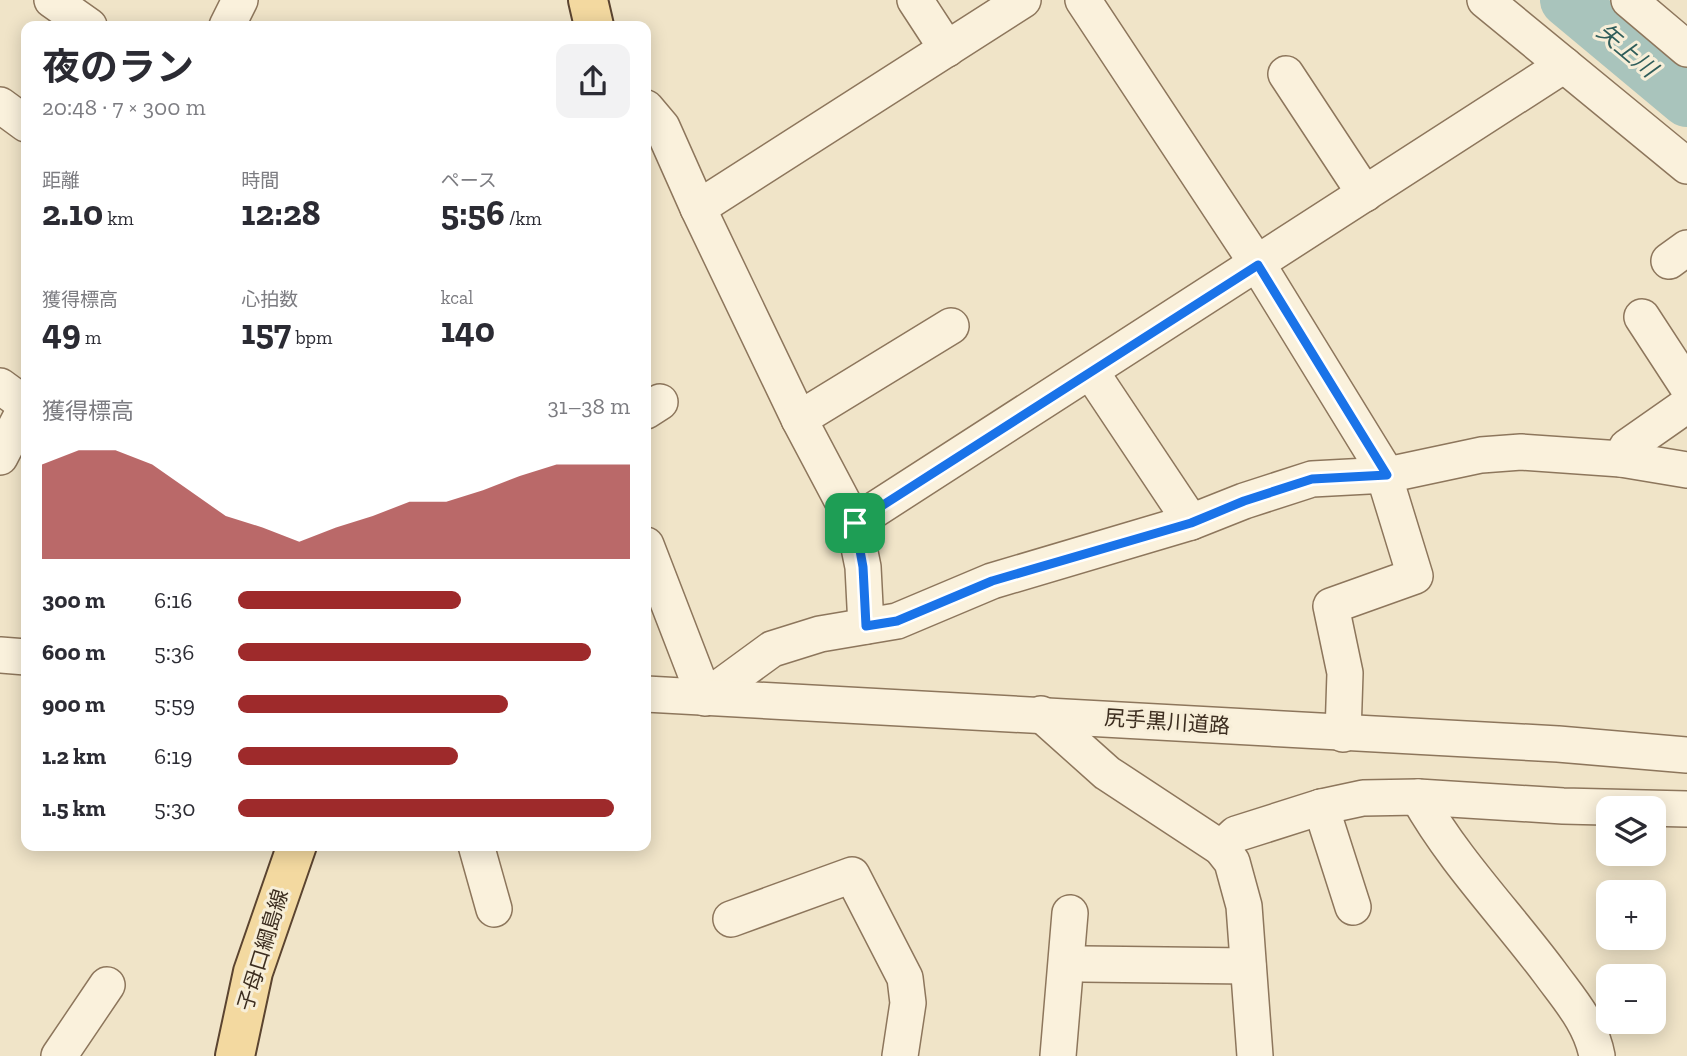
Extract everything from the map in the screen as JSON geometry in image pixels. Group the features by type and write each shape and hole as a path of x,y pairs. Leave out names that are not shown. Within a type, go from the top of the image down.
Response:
{"main road":[{"path":"588,0 593,21"},
{"name":"子母口綱島線","path":"235,1056 253,972 295,851"}],"street":[{"path":"52,0 82,21"},
{"path":"229,21 240,0"},
{"path":"915,0 947,49"},
{"path":"698,208 1023,0"},
{"path":"1083,0 1258,265 1386,475 1415,576 1331,606 1345,673 1343,734"},
{"path":"1485,0 1687,166"},
{"path":"1651,6 1687,49"},
{"path":"855,523 1564,65"},
{"path":"1286,74 1365,194"},
{"path":"0,105 21,120"},
{"path":"651,114 662,127 799,419 855,523 863,567 866,626"},
{"path":"1642,317 1687,386"},
{"path":"799,419 951,326"},
{"path":"1091,372 1191,523"},
{"path":"0,386 21,402"},
{"path":"1621,459 1627,447 1687,405"},
{"path":"0,457 21,416"},
{"path":"651,558 705,698 772,649 820,634 897,621 992,581 1191,523 1244,501 1312,479 1386,475 1445,461 1508,453 1570,454 1687,470"},
{"path":"0,655 21,657"},
{"name":"尻手黒川道路","path":"651,694 1041,714 1687,754"},
{"path":"1041,714 1107,773 1221,848 1232,862 1244,906 1255,1056"},
{"path":"1221,848 1236,834 1321,807 1363,799 1418,797 1563,806 1687,809"},
{"path":"1418,797 1436,830 1523,937 1586,1022 1597,1056"},
{"path":"1321,807 1353,907"},
{"path":"478,851 494,909"},
{"path":"731,919 852,874 905,978 908,1003 900,1056"},
{"path":"1058,1056 1070,913"},
{"path":"1083,964 1248,966"},
{"path":"59,1056 107,985"}],"waterway":[{"name":"矢上川","path":"1567,0 1687,100"}],"route":[{"path":"1258,265 1387,475 1312,479 1244,501 1191,523 992,581 897,621 866,626 863,567 855,523 1258,265"}]}
